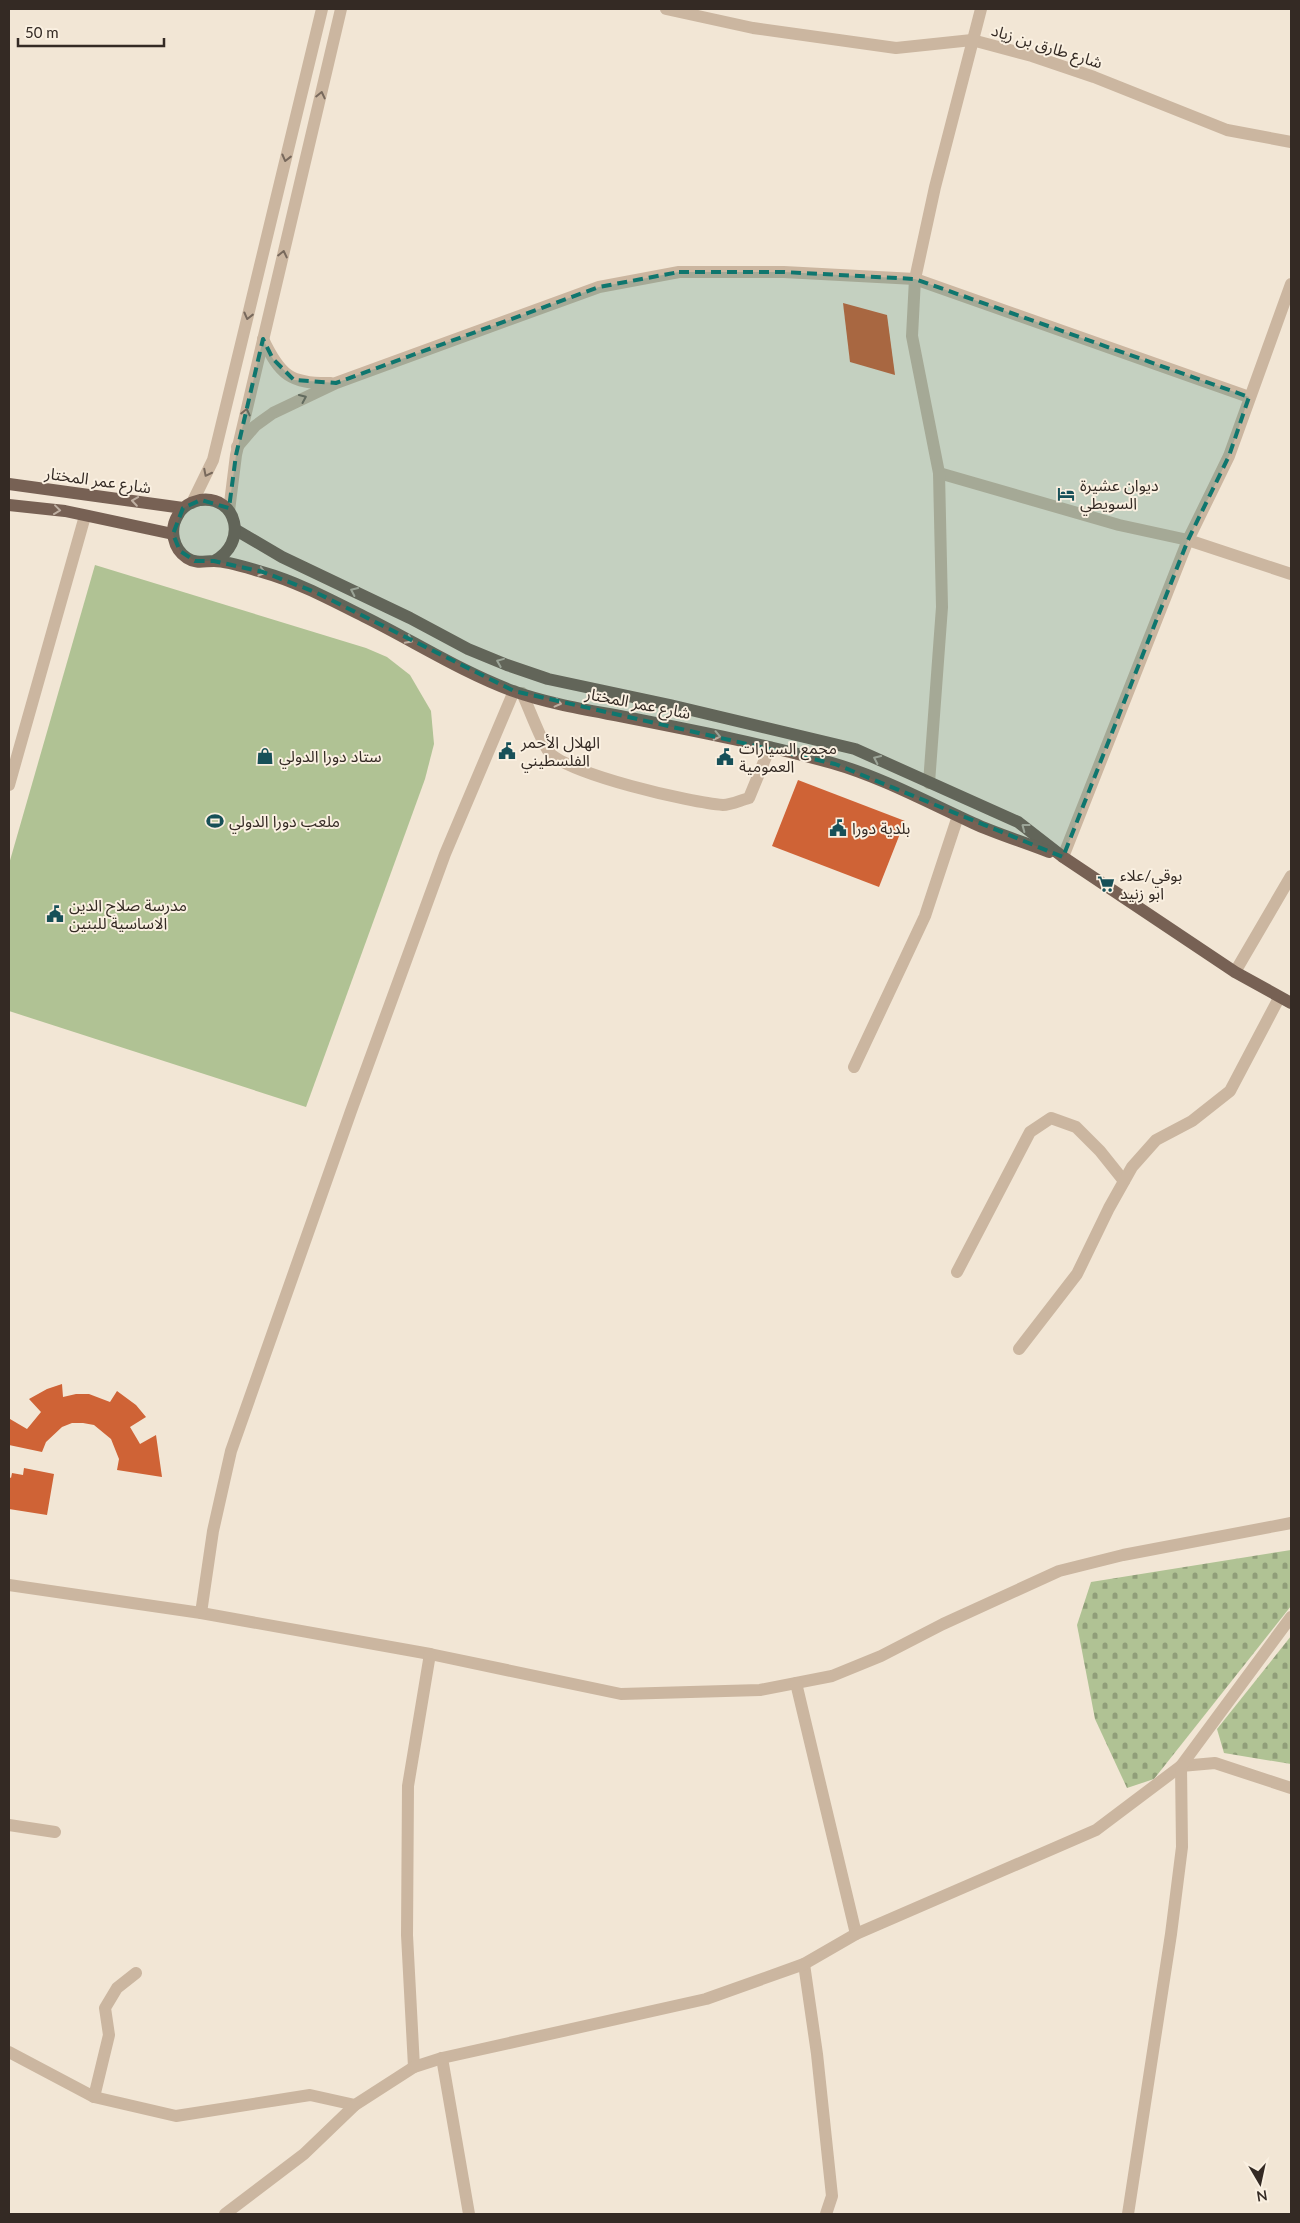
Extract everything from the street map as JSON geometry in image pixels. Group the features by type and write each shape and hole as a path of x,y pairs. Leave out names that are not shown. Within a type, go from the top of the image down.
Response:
{"main road":[{"name":"شارع عمر المختار","path":"9,484 188,505"},
{"path":"201,500 212,501 221,504 228,511 234,520 236,530 231,547 224,556 214,561 195,562 187,558 180,551 173,534 177,515 188,505 201,500"},
{"path":"9,504 85,516 173,534"},
{"name":"شارع عمر المختار","path":"236,530 282,557 410,618 468,649 506,665 548,679 855,749 1018,822 1064,857 1235,972 1285,1001"},
{"name":"شارع عمر المختار","path":"214,561 263,572 315,592 474,674 518,692 564,705 770,747 835,764 883,781 958,816 1064,857"}],"street":[{"path":"188,505 213,460 322,9"},
{"path":"228,511 237,447 341,9"},
{"name":"شارع طارق بن زياد","path":"666,9 753,28 896,48 972,40 1032,56 1094,77 1227,130 1291,142"},
{"path":"929,783 942,607 939,473 912,336 915,279 935,187 981,9"},
{"path":"237,447 255,426 274,413 336,383 599,286 678,272 784,272 915,279 1249,396"},
{"path":"1064,857 1188,540 1229,456 1249,396 1291,284"},
{"path":"263,339 273,359 294,380 310,384 336,383"},
{"path":"939,473 1119,525 1188,540 1291,574"},
{"path":"9,785 85,516"},
{"path":"518,692 550,752 564,762 602,777 675,797 725,805 749,798 770,747"},
{"path":"201,1613 213,1531 231,1451 351,1111 445,854 518,692"},
{"path":"854,1067 925,916 958,816"},
{"path":"1235,972 1291,876"},
{"path":"1019,1349 1077,1274 1132,1167 1156,1140 1192,1121 1230,1091 1285,1001"},
{"path":"957,1272 1030,1132 1051,1118 1076,1127 1100,1152 1124,1182"},
{"path":"9,1585 201,1613 430,1654 621,1694 760,1690 832,1676 882,1656 943,1624 1059,1571 1122,1555 1291,1523"},
{"path":"225,2214 304,2154 354,2105 414,2067 442,2058 706,1999 804,1964 856,1934 1096,1830 1181,1766 1291,1617"},
{"path":"414,2067 407,1935 408,1786 430,1654"},
{"path":"796,1683 856,1934"},
{"path":"1181,1766 1216,1764 1291,1788"},
{"path":"1128,2214 1171,1934 1182,1847 1181,1766"},
{"path":"9,1824 55,1832"},
{"path":"804,1964 817,2054 832,2196 826,2214"},
{"path":"94,2098 110,2035 105,2008 117,1988 136,1973"},
{"path":"9,2052 94,2098 176,2116 310,2095 354,2105"},
{"path":"442,2058 469,2214"}],"highlighted area":[{"path":"679,272 784,272 915,279 1249,397 1229,456 1188,540 1063,857 835,764 514,691 315,592 263,572 214,561 195,561 180,551 173,534 183,508 201,500 229,508 236,455 263,339 273,359 294,380 336,383 599,287"}],"green space":[{"name":"ملعب دورا الدولي","path":"95,565 366,648 387,657 410,675 431,711 434,744 425,779 306,1107 9,1011 9,864"},
{"path":"1291,1550 1291,1606 1154,1779 1127,1788 1095,1719 1077,1625 1091,1582"},
{"path":"1291,1636 1291,1764 1224,1753 1217,1729"}],"building":[{"path":"843,303 887,315 895,375 850,362"},
{"path":"798,780 905,821 879,887 772,846"},
{"path":"62,1384 63,1397 89,1394 110,1402 117,1391 136,1405 146,1417 130,1427 140,1444 156,1435 162,1477 117,1470 119,1459 111,1439 94,1425 72,1423 62,1427 46,1442 42,1452 9,1445 10,1419 27,1429 41,1412 29,1399 47,1389"},
{"path":"24,1468 54,1474 47,1515 9,1509 9,1477 11,1478 12,1473 23,1475"}],"place":[{"name":"ديوان عشيرة السويطي","path":"1066,494"},
{"name":"الهلال الأحمر الفلسطيني","path":"507,751"},
{"name":"ستاد دورا الدولي","path":"265,756"},
{"name":"مجمع السيارات العمومية","path":"725,757"},
{"name":"ملعب دورا الدولي","path":"215,821"},
{"name":"بلدية دورا","path":"838,828"},
{"name":"بوقي/علاء ابو زنيد","path":"1106,884"},
{"name":"مدرسة صلاح الدين الاساسية للبنين","path":"55,914"}]}
